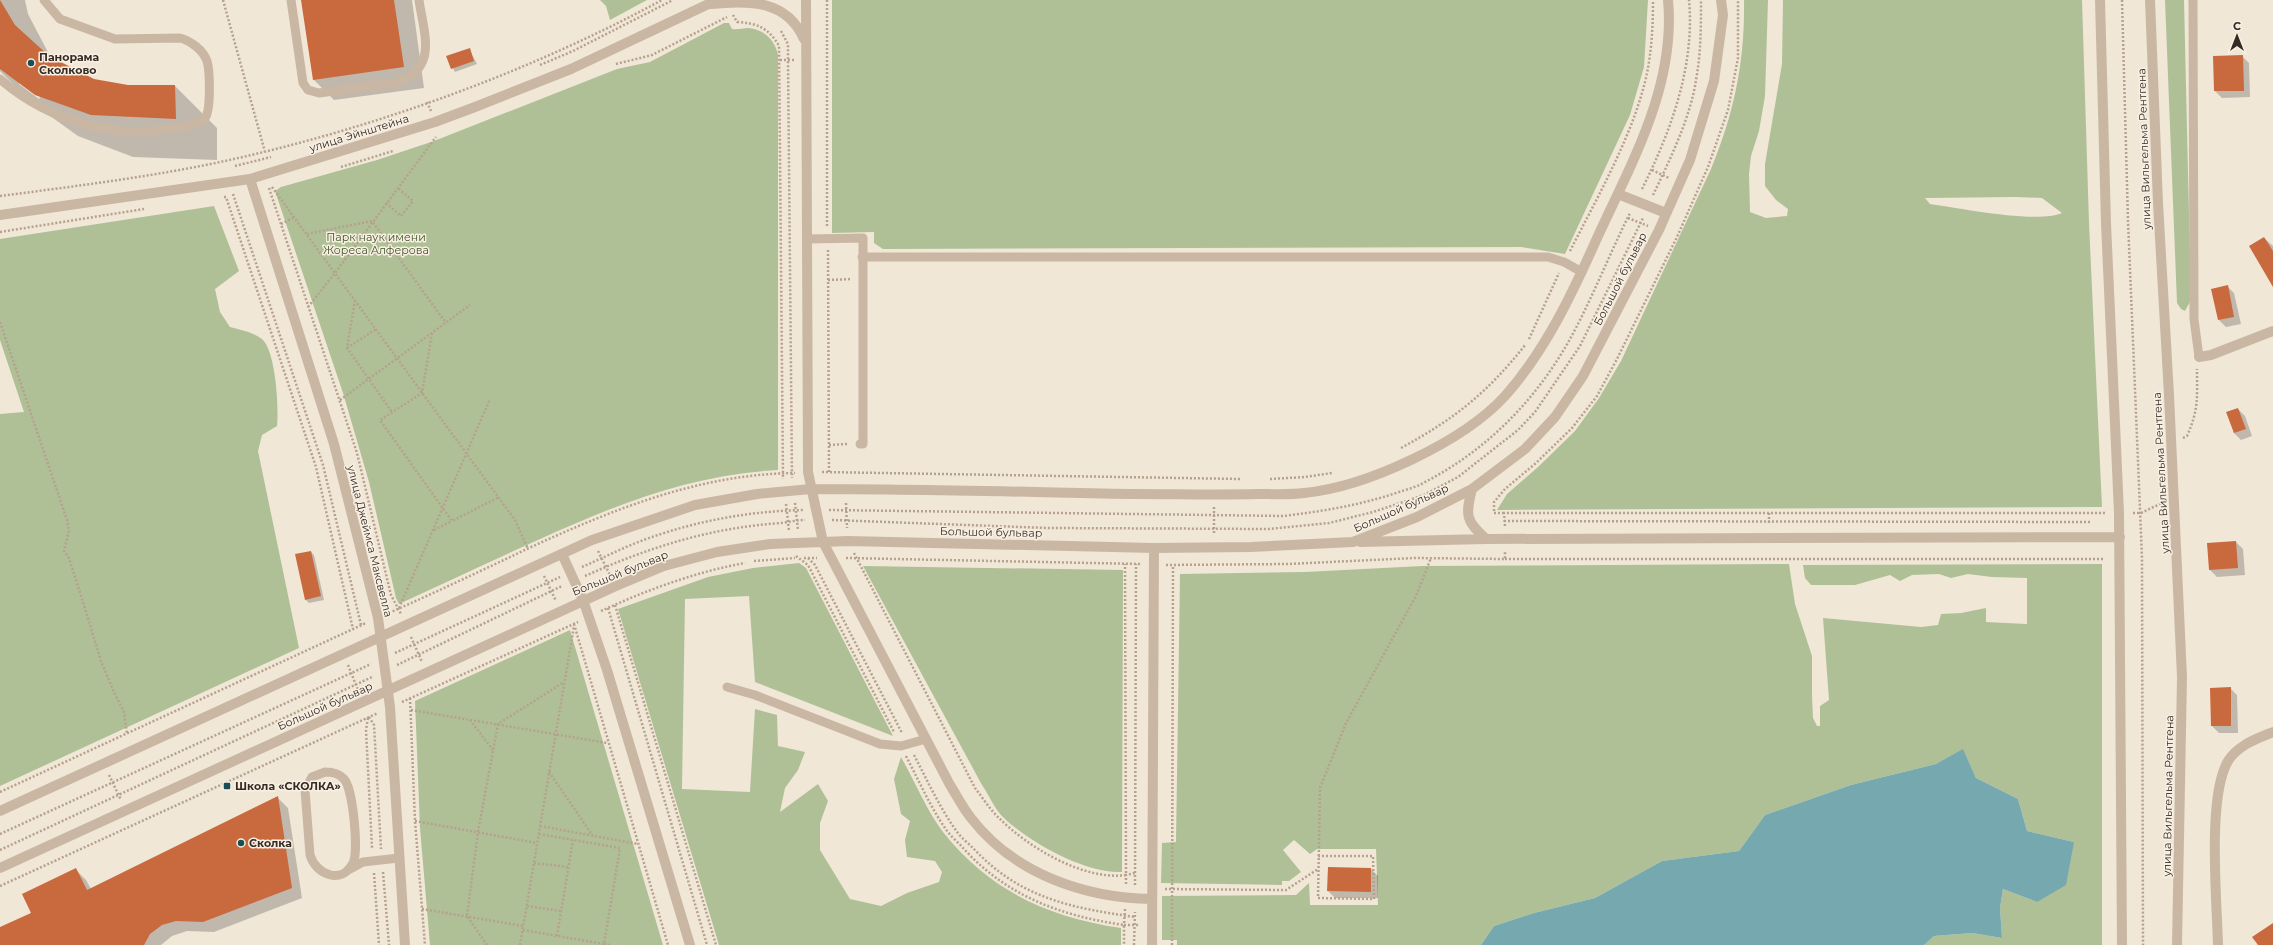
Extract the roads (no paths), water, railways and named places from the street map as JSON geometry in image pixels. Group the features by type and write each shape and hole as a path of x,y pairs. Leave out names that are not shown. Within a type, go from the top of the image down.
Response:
{"street":[{"path":"707,2 717,0"},
{"path":"806,0 808,472 823,542 950,785 972,819 1005,852 1042,875 1086,892 1136,899 1152,899"},
{"path":"0,811 592,540 695,505 811,489 1214,496 1305,493 1364,481 1420,455 1464,430 1503,397 1540,350 1582,272 1643,140 1658,96 1666,57 1668,0"},
{"name":"Большой бульвар","path":"0,868 388,691 560,610 664,566 717,552 770,544 848,541 1154,548 1353,542 1417,517 1472,489 1525,449 1555,417 1583,376 1666,213 1690,160 1714,81 1723,15 1721,0"},
{"path":"2100,0 2106,215 2120,537 2122,945"},
{"name":"улица Вильгельма Рентгена","path":"2150,0 2158,203 2170,402 2182,677 2177,945"},
{"path":"707,2 756,2 772,5 798,25 806,43"},
{"name":"улица Эйнштейна","path":"0,215 231,183 250,179 435,122 475,107 571,69 662,27 707,2"},
{"name":"улица Джеймса Максвелла","path":"250,179 334,444 378,618 390,707 405,945"},
{"path":"1618,194 1666,213"},
{"path":"2199,357 2211,355 2273,331"},
{"path":"1472,489 1468,504 1468,516 1471,526 1486,539"},
{"path":"1353,542 1486,539 2120,537"},
{"path":"1152,945 1154,548"},
{"path":"562,554 589,617 690,945"},
{"path":"2218,945 2215,810 2221,782 2228,761 2242,745 2273,732"}],"lane":[{"path":"0,80 16,93 50,112 85,125 120,130 163,130 196,124 205,118 209,110 208,68 207,61 195,45 180,38 114,39 60,19 44,0"},
{"path":"291,0 303,83 308,90 319,93 395,83 405,80 417,71 427,52 419,0"},
{"path":"2193,0 2194,319 2199,357"},
{"path":"807,239 862,238 862,257 859,279 862,444 860,444"},
{"path":"862,257 1548,257 1564,262 1582,272"},
{"path":"727,687 755,695 880,744 901,746 926,739"},
{"path":"348,870 356,858 356,850 348,785 339,775 325,772 318,774 307,783 305,790 312,862 316,868 328,875 342,874 363,862 399,858"}],"water":[{"path":"1963,749 1976,778 2018,799 2027,831 2074,842 2066,885 2037,902 2003,889 2000,908 2002,938 1972,933 1934,936 1924,945 1481,945 1494,926 1534,913 1595,898 1662,861 1739,851 1765,815 1851,785 1936,764"}],"place":[{"name":"Панорама Сколково","path":"31,63"},
{"name":"Школа «СКОЛКА»","path":"227,786"},
{"name":"Сколка","path":"241,843"}],"park label":[{"name":"Парк наук имени Жореса Алферова","path":"376,243"}]}
